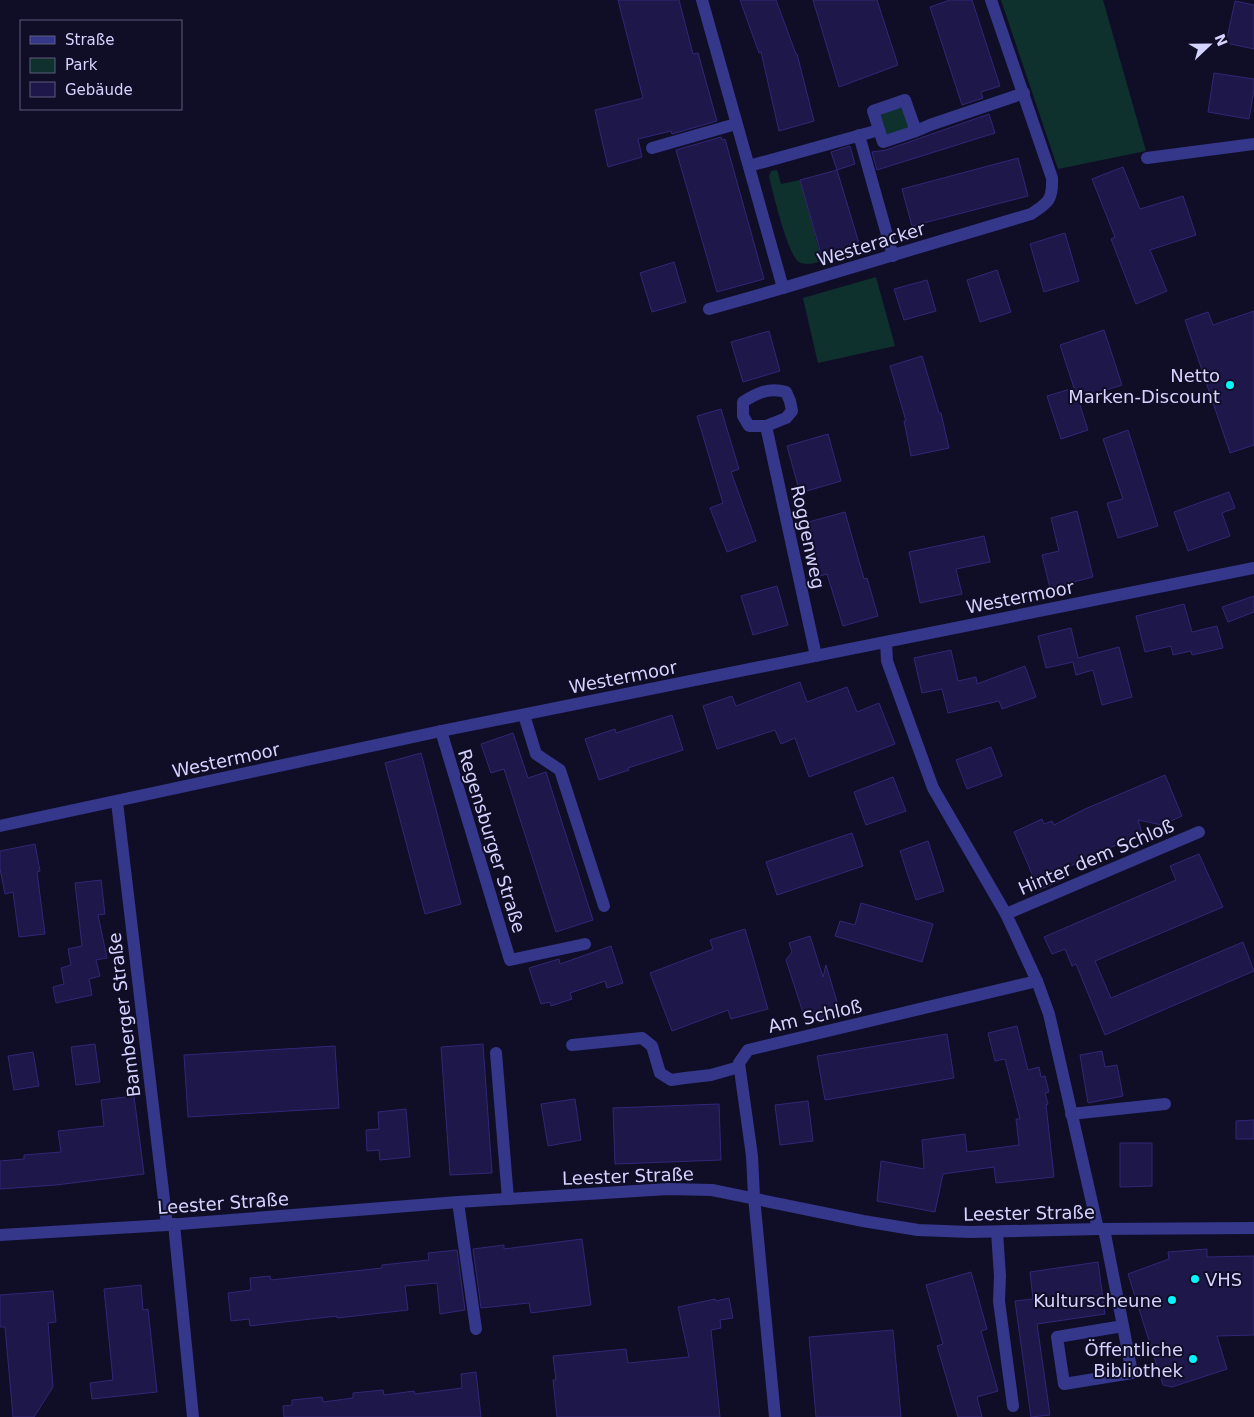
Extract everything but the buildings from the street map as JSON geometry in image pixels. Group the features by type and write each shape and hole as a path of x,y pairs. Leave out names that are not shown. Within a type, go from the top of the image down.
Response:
{"street":[{"path":"702,0 784,288"},
{"name":"Westeracker","path":"709,309 1031,214 1048,203 1053,191 1052,178 991,0"},
{"path":"916,131 905,100 874,111 883,142 916,131 930,124 1024,93"},
{"path":"652,148 736,124"},
{"path":"749,166 879,130"},
{"path":"859,135 893,256"},
{"path":"1147,158 1254,144"},
{"name":"Roggenweg","path":"766,426 816,656"},
{"name":"Westermoor","path":"0,826 441,731 1254,568"},
{"path":"886,642 887,661 933,788 1006,914 1037,981 1048,1014 1071,1114 1101,1229 1123,1326 1132,1373 1064,1384 1057,1336 1123,1326"},
{"path":"524,715 536,754 560,770 604,906"},
{"name":"Regensburger Straße","path":"441,731 510,960 585,944"},
{"name":"Bamberger Straße","path":"117,802 193,1417"},
{"name":"Hinter dem Schloß","path":"1006,914 1199,832"},
{"name":"Am Schloß","path":"739,1067 739,1063 748,1050 1037,981"},
{"path":"572,1045 642,1038 652,1046 660,1073 671,1080 712,1075 739,1067 752,1156 754,1198 775,1417"},
{"path":"496,1053 508,1199"},
{"path":"1071,1114 1165,1104"},
{"name":"Leester Straße","path":"0,1235 668,1189 712,1190 863,1221 918,1230 997,1232 1254,1228"},
{"path":"458,1202 476,1329"},
{"path":"997,1232 1000,1276 999,1301 1013,1406"}],"green space":[{"path":"1001,0 1103,0 1146,151 1058,169"},
{"path":"905,100 916,131 883,142 873,111"},
{"path":"777,170 781,184 800,180 822,261 810,264 799,262 790,248 781,223 769,177 771,171"},
{"path":"876,277 895,346 818,363 803,298"}],"place":[{"name":"Netto Marken-Discount","path":"1230,385"},
{"name":"VHS","path":"1195,1279"},
{"name":"Kulturscheune","path":"1172,1300"},
{"name":"Öffentliche Bibliothek","path":"1193,1359"}]}
